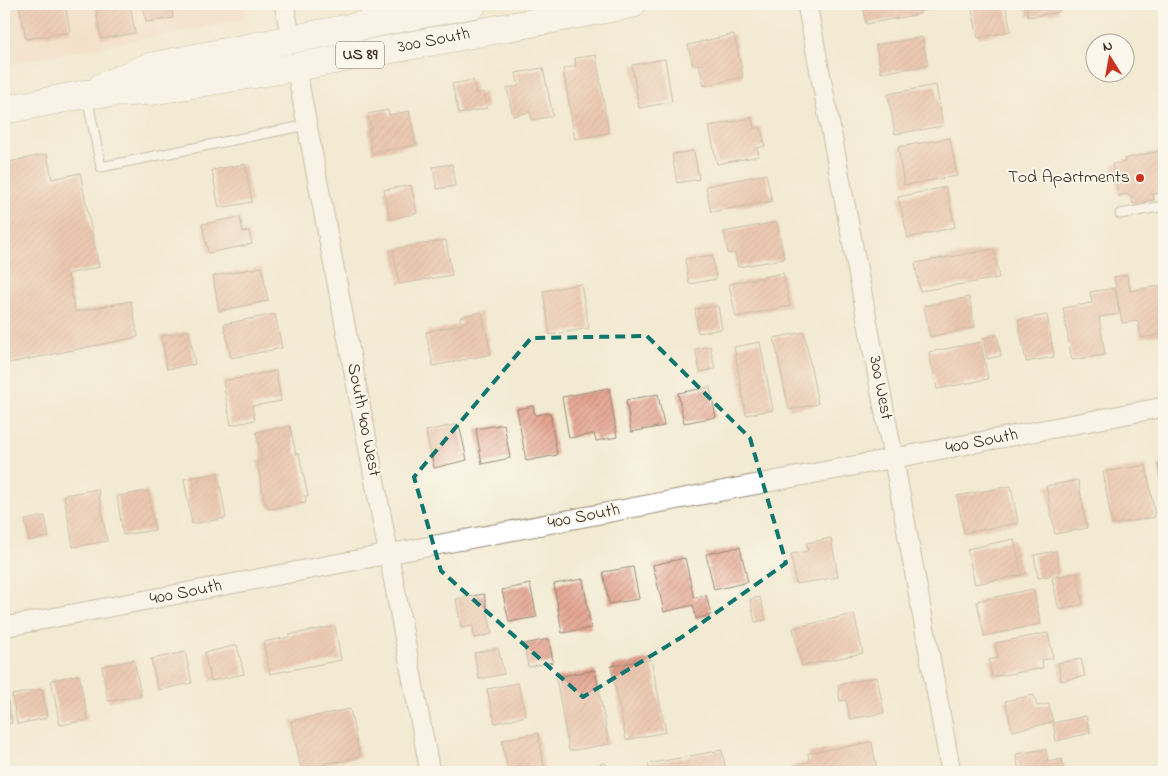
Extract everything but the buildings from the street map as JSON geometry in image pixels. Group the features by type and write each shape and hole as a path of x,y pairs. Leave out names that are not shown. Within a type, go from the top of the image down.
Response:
{"main road":[{"name":"300 South","path":"86,94 149,67 473,4"},
{"name":"300 South","path":"4,110 86,94 151,91 296,67 632,4"}],"street":[{"path":"284,4 291,38"},
{"name":"300 West","path":"806,4 894,458 951,772"},
{"name":"South 400 West","path":"296,67 430,772"},
{"name":"400 South","path":"4,627 1164,407"}],"lane":[{"path":"86,94 101,167 307,125"},
{"path":"1120,214 1164,206"}],"highlighted area":[{"path":"647,336 750,438 786,563 682,637 583,697 441,571 414,477 531,338"}],"shaded area":[{"path":"4,4 243,4 246,19 4,65"}],"place":[{"name":"Tod Apartments","path":"1140,178"}]}
